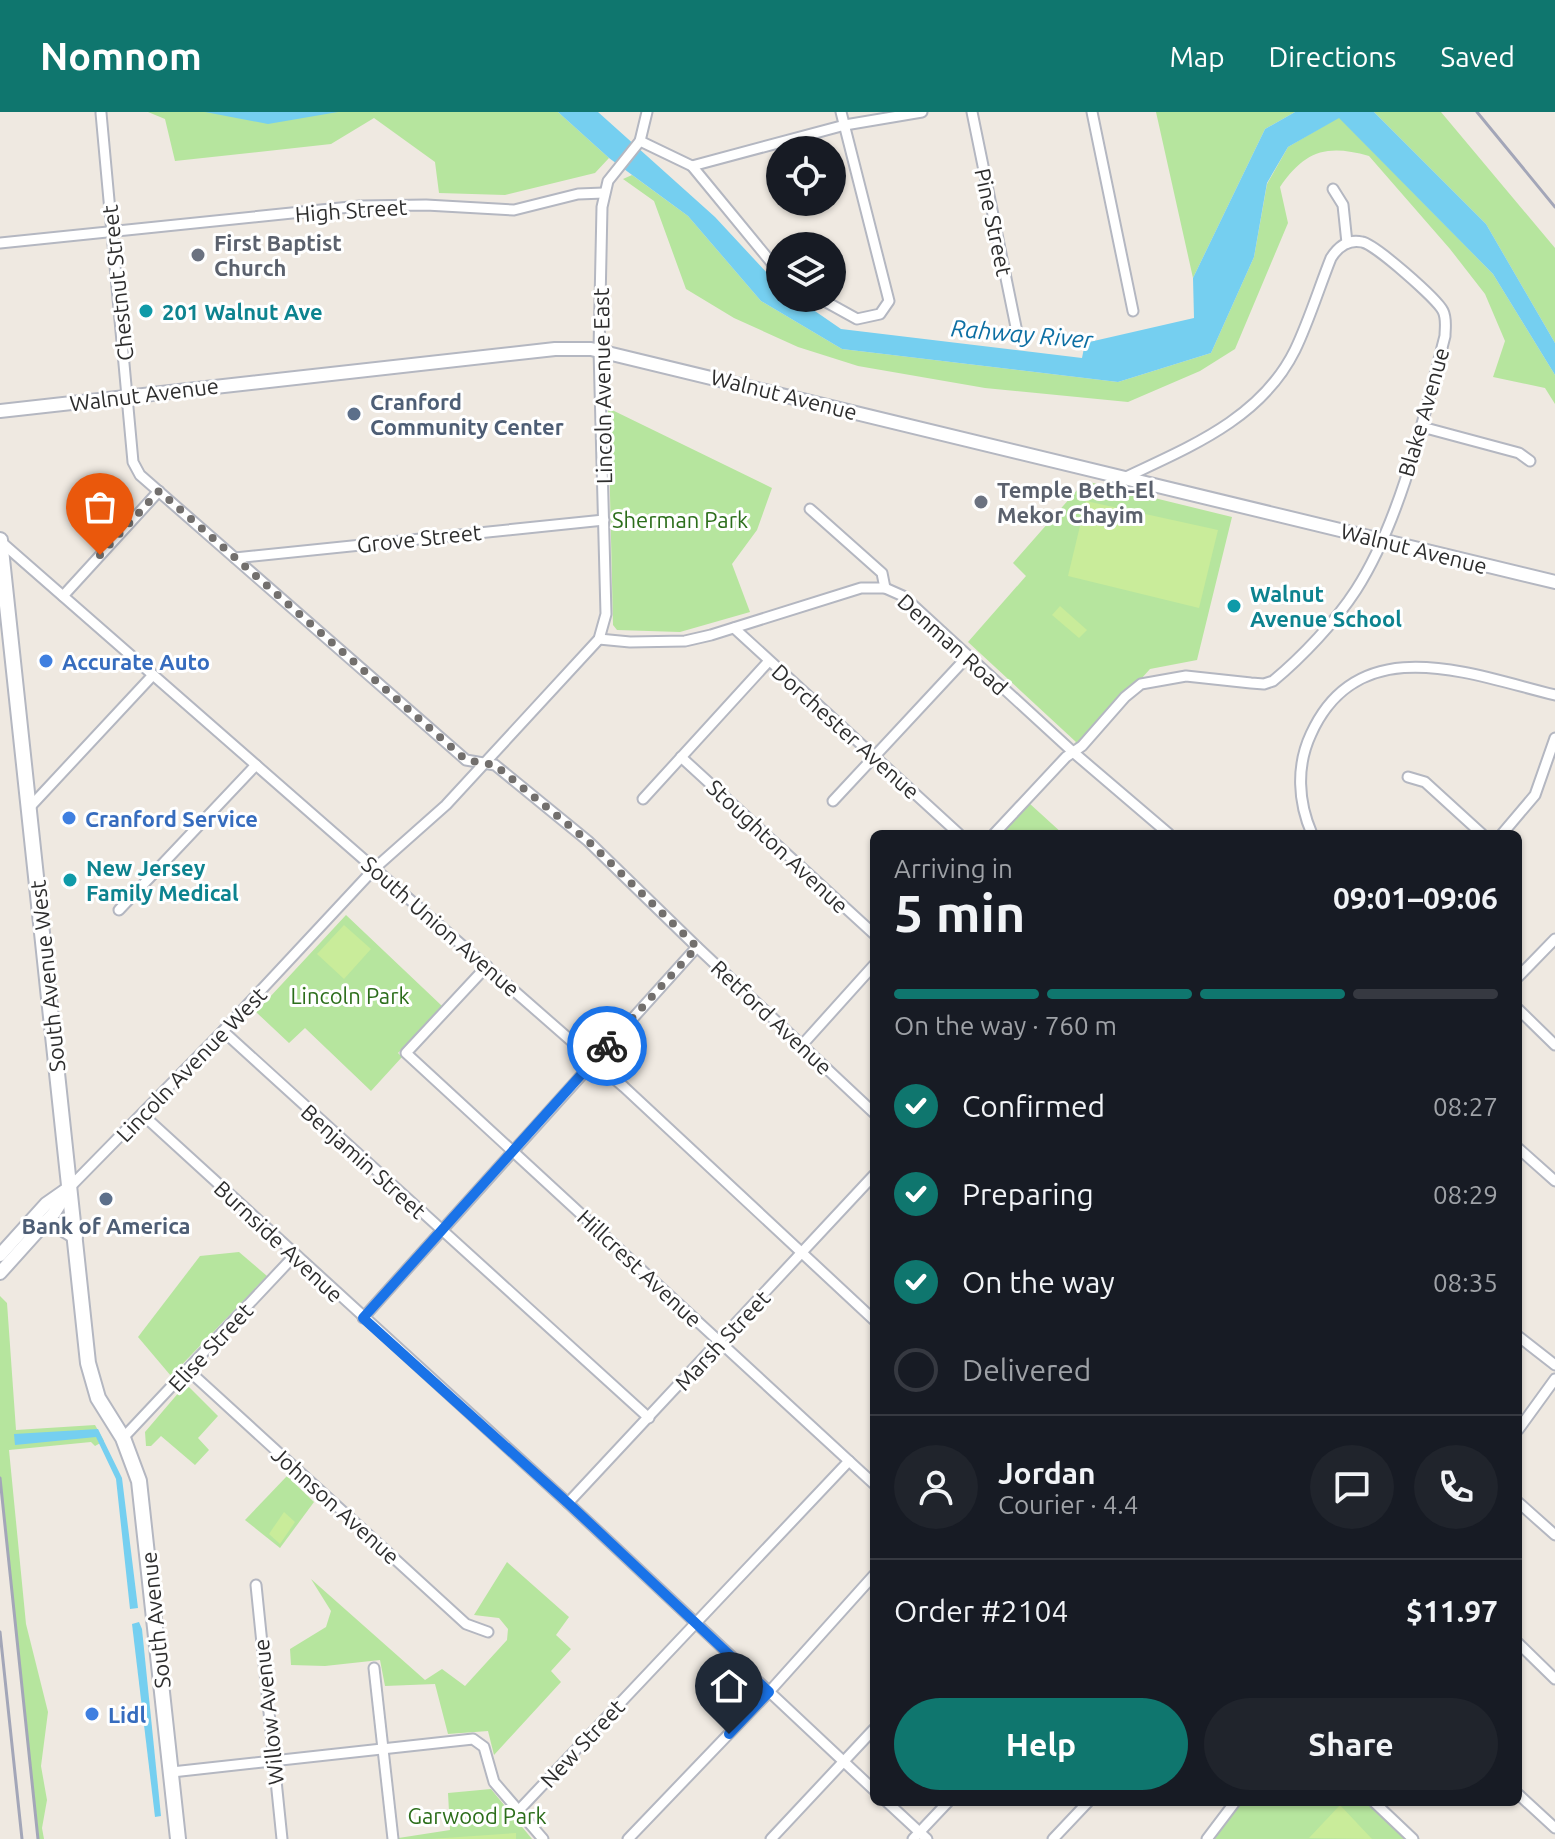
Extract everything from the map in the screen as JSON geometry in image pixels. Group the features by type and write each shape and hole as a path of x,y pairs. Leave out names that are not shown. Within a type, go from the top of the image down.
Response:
{"main road":[{"name":"South Avenue West","path":"0,541 88,1363 92,1385 104,1409"},
{"path":"45,1223 57,1225 75,1236"},
{"name":"South Avenue","path":"104,1409 123,1438 139,1481 178,1839"}],"street":[{"name":"Lincoln Avenue East","path":"599,639 606,614 599,350 604,193 615,170 639,143 647,112"},
{"path":"841,112 889,301 880,314 857,319 844,312"},
{"path":"692,166 845,125 922,112"},
{"name":"Pine Street","path":"972,112 1017,332"},
{"path":"1092,112 1133,311"},
{"name":"Chestnut Street","path":"101,113 133,462 140,475 159,491"},
{"path":"639,143 692,166 766,256"},
{"path":"1124,478 1219,431 1244,414 1265,393 1295,350 1331,258 1336,250 1347,243 1343,205 1333,189"},
{"name":"High Street","path":"0,243 360,206 426,205 514,210 578,194 604,193"},
{"name":"Blake Avenue","path":"998,830 1141,684 1186,676 1264,684 1273,681 1342,610 1367,571 1383,540 1422,427 1446,322 1443,311 1429,295 1371,244 1347,243"},
{"name":"Walnut Avenue","path":"0,411 555,349 599,350 1555,582"},
{"path":"1422,427 1519,453 1530,461"},
{"path":"63,596 159,491"},
{"name":"Retford Avenue","path":"159,491 466,760 495,765 588,841 870,1109"},
{"path":"810,509 882,573 885,588"},
{"name":"Grove Street","path":"235,558 604,520"},
{"name":"South Union Avenue","path":"0,541 594,1061 870,1316"},
{"name":"Denman Road","path":"599,639 661,643 685,641 861,588 885,588 903,596 1073,752 1164,830"},
{"name":"Dorchester Avenue","path":"734,628 955,830"},
{"path":"375,868 446,805 599,639"},
{"path":"833,801 968,656"},
{"path":"643,799 769,661"},
{"path":"1310,830 1300,789 1306,747 1322,714 1338,696 1357,682 1391,668 1427,666 1555,695"},
{"path":"29,808 153,675"},
{"path":"1505,830 1535,795 1555,738"},
{"name":"Stoughton Avenue","path":"681,757 870,930"},
{"path":"119,910 256,765"},
{"path":"1408,777 1425,782 1478,830"},
{"name":"Lincoln Avenue West","path":"0,1255 46,1204 70,1187 143,1115 375,868"},
{"path":"1522,973 1555,939"},
{"path":"363,1318 697,947"},
{"name":"Hillcrest Avenue","path":"487,966 406,1053 870,1480"},
{"path":"802,1045 870,969"},
{"path":"1522,1013 1555,1045"},
{"name":"Benjamin Street","path":"223,1031 649,1418"},
{"name":"Burnside Avenue","path":"143,1115 568,1503 870,1786"},
{"path":"1522,1152 1555,1181"},
{"name":"Marsh Street","path":"568,1503 870,1179"},
{"name":"Lincoln Avenue West","path":"0,1273 54,1213 70,1187"},
{"name":"Elise Street","path":"123,1438 295,1255"},
{"path":"1522,1339 1555,1365"},
{"name":"Johnson Avenue","path":"188,1370 466,1624 488,1632"},
{"path":"1522,1424 1555,1379"},
{"name":"New Street","path":"519,1810 849,1461"},
{"path":"1522,1505 1554,1532"},
{"path":"628,1839 769,1692 870,1579"},
{"name":"Willow Avenue","path":"256,1585 282,1839"},
{"path":"1522,1647 1555,1679"},
{"path":"374,1668 393,1839"},
{"path":"771,1839 870,1733"},
{"path":"172,1772 464,1739 478,1740 486,1752 491,1777 543,1839"},
{"path":"1522,1798 1555,1828"},
{"path":"891,1806 920,1837 945,1806"},
{"path":"1053,1839 1084,1806"},
{"path":"1222,1806 1228,1811"},
{"path":"1207,1839 1232,1806"},
{"path":"1378,1806 1413,1839"}],"green space":[{"path":"148,112 558,112 609,158 595,173 505,195 439,193 435,162 374,118 331,144 175,161 165,119"},
{"path":"1156,112 1295,112 1265,129 1193,278"},
{"path":"1374,112 1441,112 1555,248 1555,343 1486,224"},
{"path":"1339,117 1493,274 1555,375 1555,404 1545,388 1493,377 1505,341 1485,294 1369,156 1354,152 1329,151 1308,158 1280,187 1288,223 1235,349 1200,371 1128,402 985,388 858,366 798,347 734,318 686,289 654,201 623,179 632,175 688,216 766,304 766,312 780,312 842,349 1118,382 1211,353 1254,257 1267,184 1288,147"},
{"name":"Sherman Park","path":"608,408 772,488 757,530 732,564 750,612 680,632 617,630 613,625"},
{"path":"1085,481 1232,517 1197,660 1150,669 1029,803 1059,830 991,830 1076,742 968,642 1026,576 1013,563"},
{"path":"1086,501 1218,530 1199,608 1068,576"},
{"path":"1060,606 1087,630 1079,638 1052,615"},
{"name":"Lincoln Park","path":"346,915 442,1006 398,1053 402,1057 371,1091 305,1028 289,1043 256,1012"},
{"path":"344,925 371,949 344,979 317,954"},
{"path":"239,1252 267,1276 171,1376 138,1337 200,1256"},
{"path":"0,1296 7,1303 16,1430 95,1425 104,1441 95,1446 91,1442 9,1450 26,1624 48,1712 41,1766 47,1800 42,1828 44,1839 39,1839 0,1478"},
{"path":"186,1384 218,1416 198,1438 209,1450 195,1465 161,1436 151,1446 146,1446 145,1432"},
{"path":"287,1476 314,1502 280,1548 245,1520"},
{"path":"284,1512 295,1522 280,1544 269,1534"},
{"path":"507,1562 569,1617 556,1635 571,1649 551,1671 561,1682 494,1755 488,1731 448,1734 435,1684 385,1686 380,1660 325,1666 291,1665 290,1649 326,1627 331,1611 311,1579 425,1680 442,1669 465,1686 507,1640 508,1629 499,1618 474,1615"},
{"name":"Garwood Park","path":"491,1789 532,1839 392,1839 450,1830 448,1793"},
{"path":"1231,1806 1376,1806 1410,1839 1204,1839"},
{"path":"1341,1806 1372,1839 1309,1838"},
{"path":"516,1833 516,1839 430,1839"}],"water":[{"path":"205,112 338,112 268,124"},
{"path":"558,112 598,112 715,217 766,272 766,304 688,216 609,158"},
{"path":"1295,112 1374,112 1486,224 1555,343 1555,375 1493,274 1339,118 1288,147 1267,183 1254,257 1211,353 1118,382 842,349 780,312 816,312 841,329 1082,358 1085,343 1194,318 1193,278 1265,129"},
{"path":"98,1429 122,1478 138,1608 130,1609 116,1479 96,1437 15,1445 14,1434"},
{"path":"139,1622 161,1816 155,1817 132,1624"}],"railway":[{"path":"1477,112 1555,207"},
{"path":"0,1478 38,1839"},
{"path":"0,1632 22,1839"}],"way so far":[{"path":"100,555 159,491 466,760 495,765 588,841 697,947 607,1046"}],"place":[{"name":"First Baptist Church","path":"198,255"},
{"name":"201 Walnut Ave","path":"146,311"},
{"name":"Cranford Community Center","path":"354,414"},
{"name":"Temple Beth-El Mekor Chayim","path":"981,502"},
{"name":"Walnut Avenue School","path":"1234,606"},
{"name":"Accurate Auto","path":"46,661"},
{"name":"Cranford Service","path":"69,818"},
{"name":"New Jersey Family Medical","path":"70,880"},
{"name":"Bank of America","path":"106,1199"},
{"name":"Lidl","path":"92,1714"}],"route":[{"path":"607,1046 363,1318 568,1503 769,1692 729,1734"}],"water label":[{"name":"Rahway River","path":"1022,334"}]}
